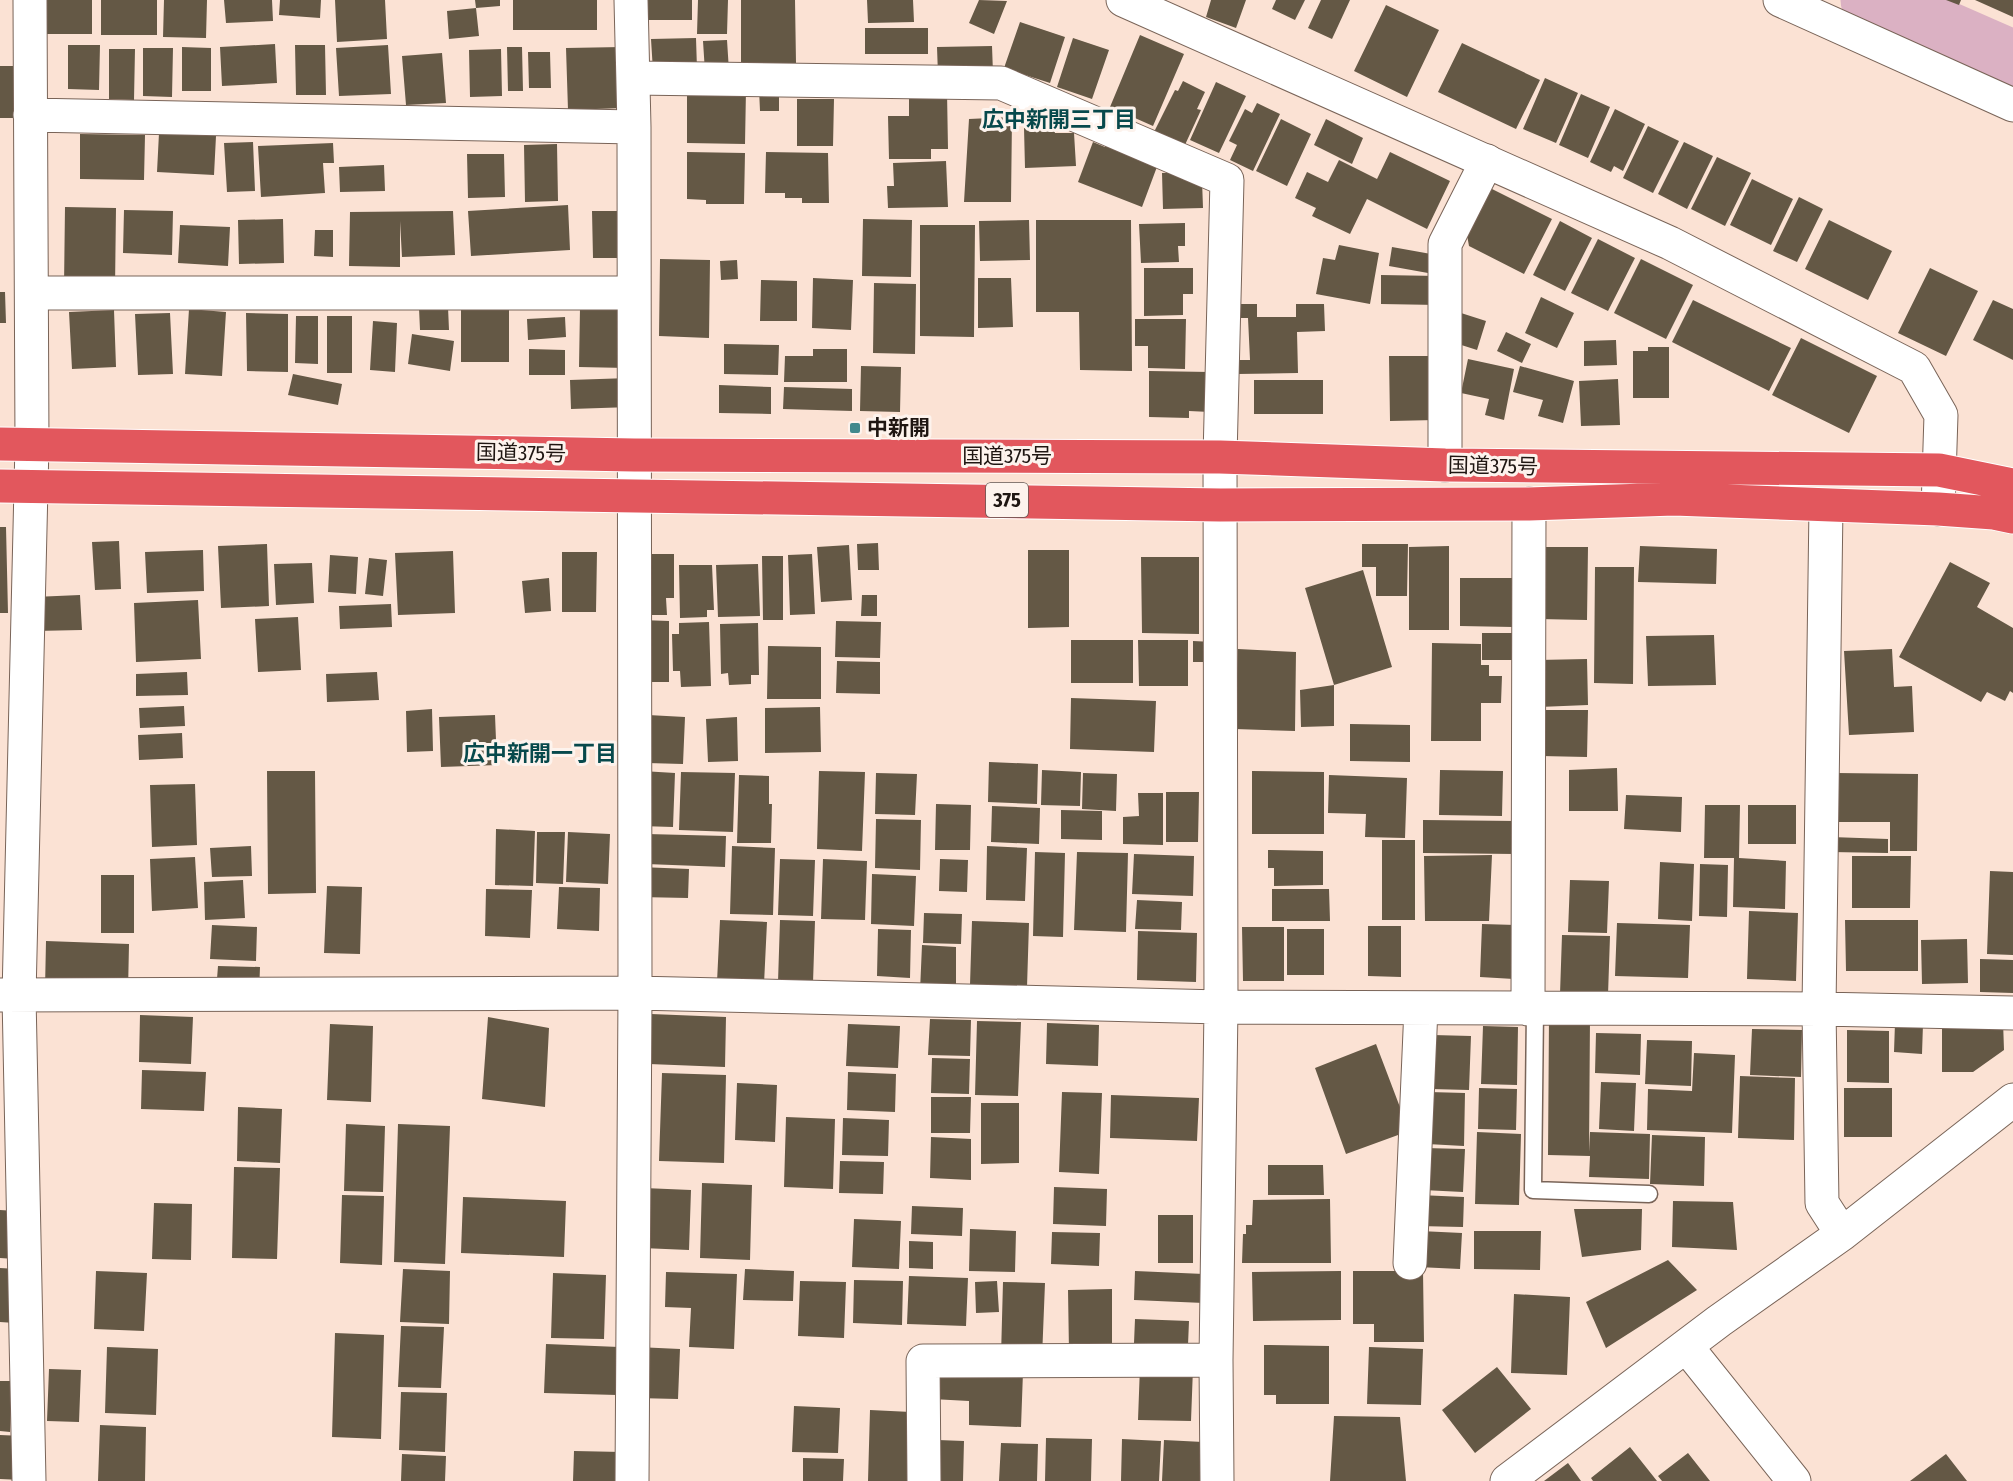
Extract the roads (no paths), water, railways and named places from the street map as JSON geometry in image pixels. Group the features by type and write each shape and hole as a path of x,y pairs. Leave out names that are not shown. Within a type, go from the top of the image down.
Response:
{"highway":[{"name":"国道375号","path":"0,444 634,455 1220,457 1445,465 1939,470 2013,485"},
{"name":"国道375号","path":"15,487 1220,505 1529,504 1674,499 1938,509 1994,513 2013,517"}],"street":[{"path":"28,1481 9,996 15,487 32,444 30,0"},
{"path":"631,0 634,127 635,993 632,1481"},
{"path":"1124,0 1670,243 1914,368 1941,415 1938,509"},
{"path":"1780,0 2013,105"},
{"path":"633,78 1001,83 1227,180 1220,457 1221,1007 1216,1359 1217,1481"},
{"path":"30,115 634,127"},
{"path":"1445,465 1445,244 1487,161"},
{"path":"32,293 634,293"},
{"path":"1529,504 1532,1009"},
{"path":"1826,506 1820,1009 1822,1203 1842,1234"},
{"path":"9,996 635,993 1221,1007 2013,1012"},
{"path":"1410,1263 1420,1008"},
{"path":"1507,1481 1686,1346 1842,1234 2013,1100"},
{"path":"1686,1346 1794,1481"},
{"path":"924,1481 923,1361 1216,1359"}],"lane":[{"path":"1532,1009 1533,1190 1649,1194"}],"waterway":[{"path":"1872,0 2013,62"}],"place":[{"name":"中新開","path":"855,428"}],"district":[{"name":"広中新開三丁目","path":"1059,119"},
{"name":"広中新開一丁目","path":"540,753"}]}
